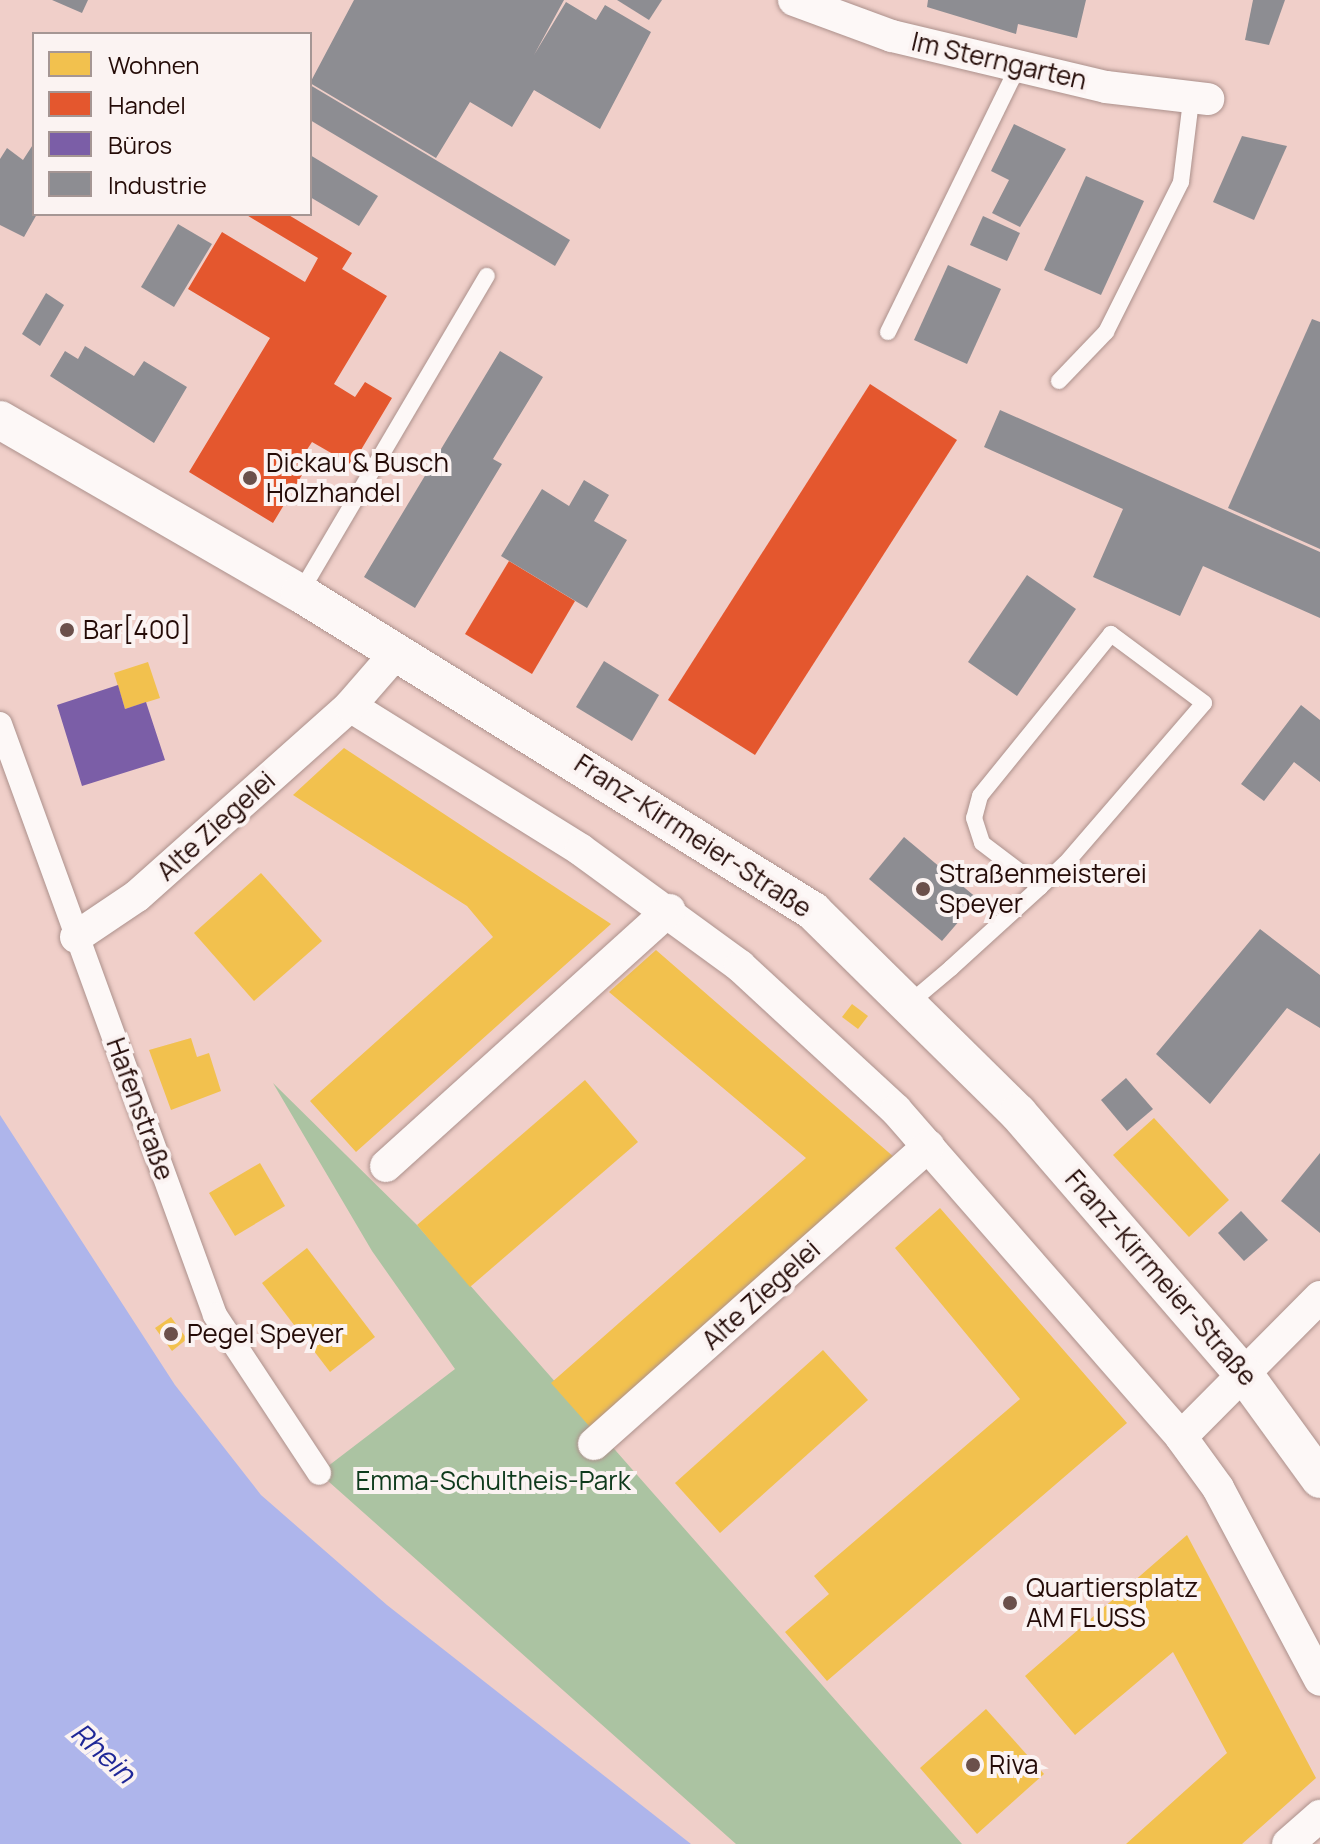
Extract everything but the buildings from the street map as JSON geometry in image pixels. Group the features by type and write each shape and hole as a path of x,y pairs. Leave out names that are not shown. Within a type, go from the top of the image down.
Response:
{"street":[{"name":"Im Sterngarten","path":"794,0 892,36 1019,65 1199,100"},
{"name":"Franz-Kirrmeier-Straße","path":"0,420 300,593 746,864 813,911 912,1001 1246,1377 1320,1479"},
{"name":"Alte Ziegelei","path":"76,937 137,896 350,706 396,653"},
{"path":"350,706 669,910 851,1066 928,1146 1181,1437 1225,1501 1320,1680"},
{"name":"Hafenstraße","path":"0,724 215,1315 319,1473"},
{"path":"386,1166 669,910"},
{"name":"Alte Ziegelei","path":"594,1444 928,1146"},
{"path":"1181,1437 1246,1377 1320,1297"},
{"path":"1288,1844 1320,1816"}],"lane":[{"path":"888,332 1019,65"},
{"path":"1059,381 1106,332 1181,182 1199,100"},
{"path":"300,593 487,276"},
{"path":"912,1001 1040,887 1204,703 1111,634 980,796 974,818 982,843 1040,887"}],"green space":[{"name":"Emma-Schultheis-Park","path":"273,1083 417,1225 962,1844 736,1844 319,1473 455,1369 372,1251"}],"water":[{"name":"Rhein","path":"0,1115 175,1385 261,1495 387,1605 691,1844 0,1844"}],"place":[{"name":"Dickau & Busch Holzhandel","path":"250,478"},
{"name":"Bar[400]","path":"67,630"},
{"name":"Straßenmeisterei Speyer","path":"923,889"},
{"name":"Pegel Speyer","path":"171,1334"},
{"name":"Quartiersplatz AM FLUSS","path":"1010,1603"},
{"name":"Riva","path":"973,1765"}]}
